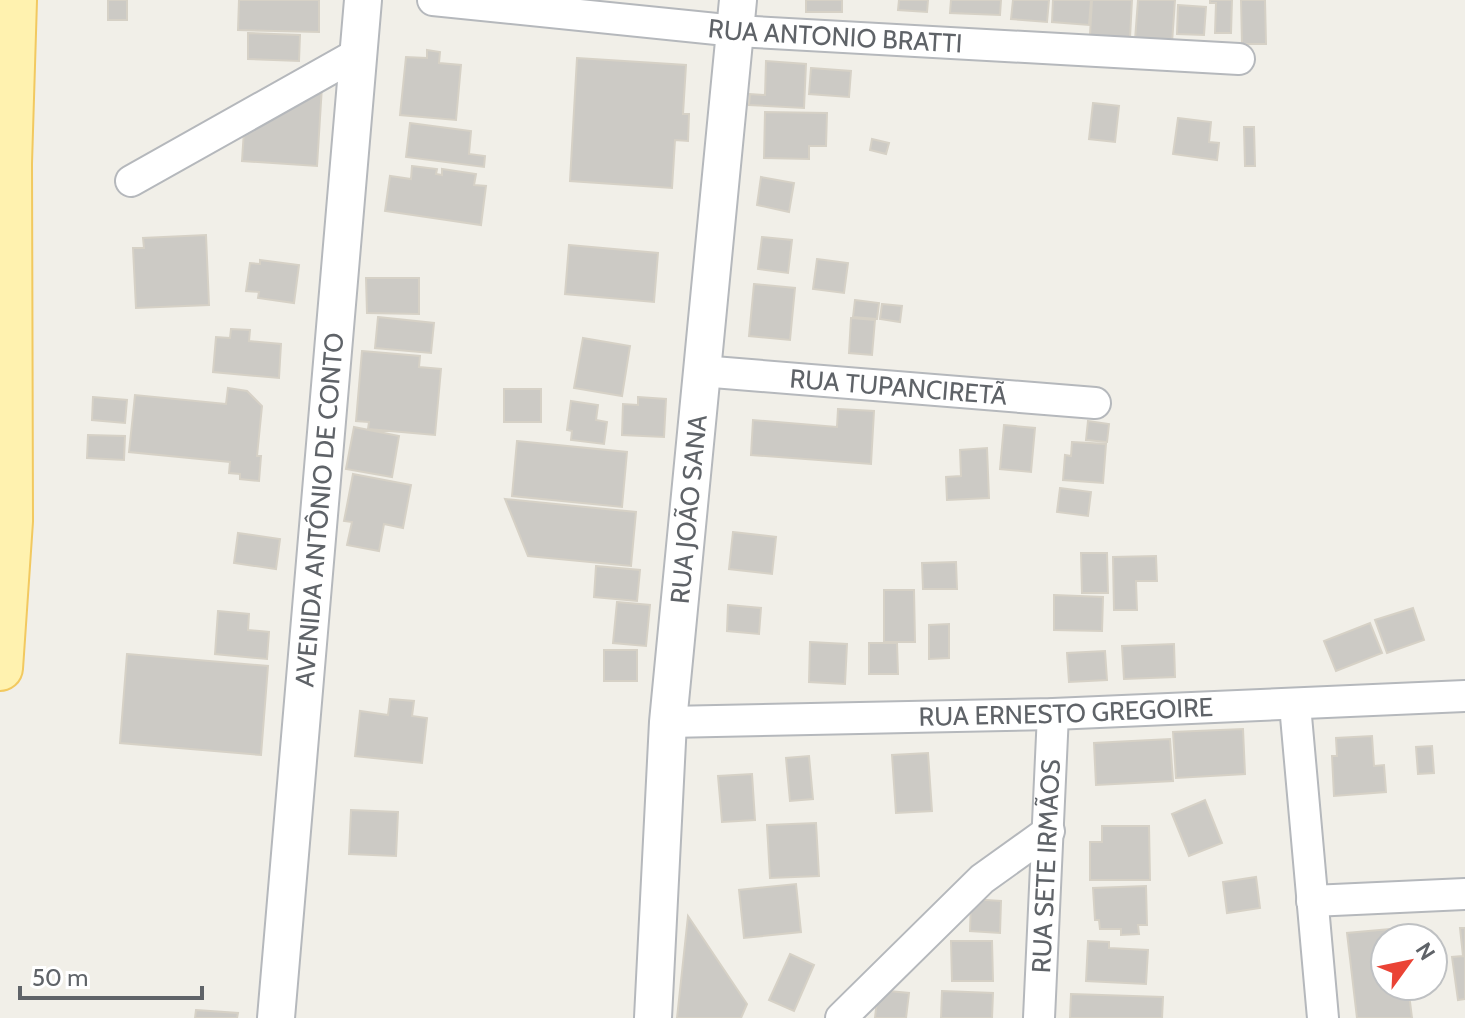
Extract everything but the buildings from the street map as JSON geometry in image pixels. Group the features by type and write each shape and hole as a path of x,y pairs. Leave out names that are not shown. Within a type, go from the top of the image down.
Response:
{"main road":[{"path":"0,668 10,521 5,170 14,0"}],"street":[{"name":"AVENIDA ANTÔNIO DE CONTO","path":"276,1018 363,0"},
{"name":"RUA ANTONIO BRATTI","path":"433,0 737,16 1239,59"},
{"name":"RUA JOÃO SANA","path":"653,1018 668,722 737,16"},
{"path":"131,181 357,54"},
{"name":"RUA TUPANCIRETÃ","path":"701,371 1095,403"},
{"name":"RUA ERNESTO GREGOIRE","path":"668,722 1053,714 1465,696"},
{"path":"1295,705 1323,1018"},
{"name":"RUA SETE IRMÃOS","path":"1039,1018 1053,714"},
{"path":"841,1018 982,879 1049,831"},
{"path":"1312,901 1465,894"}]}
